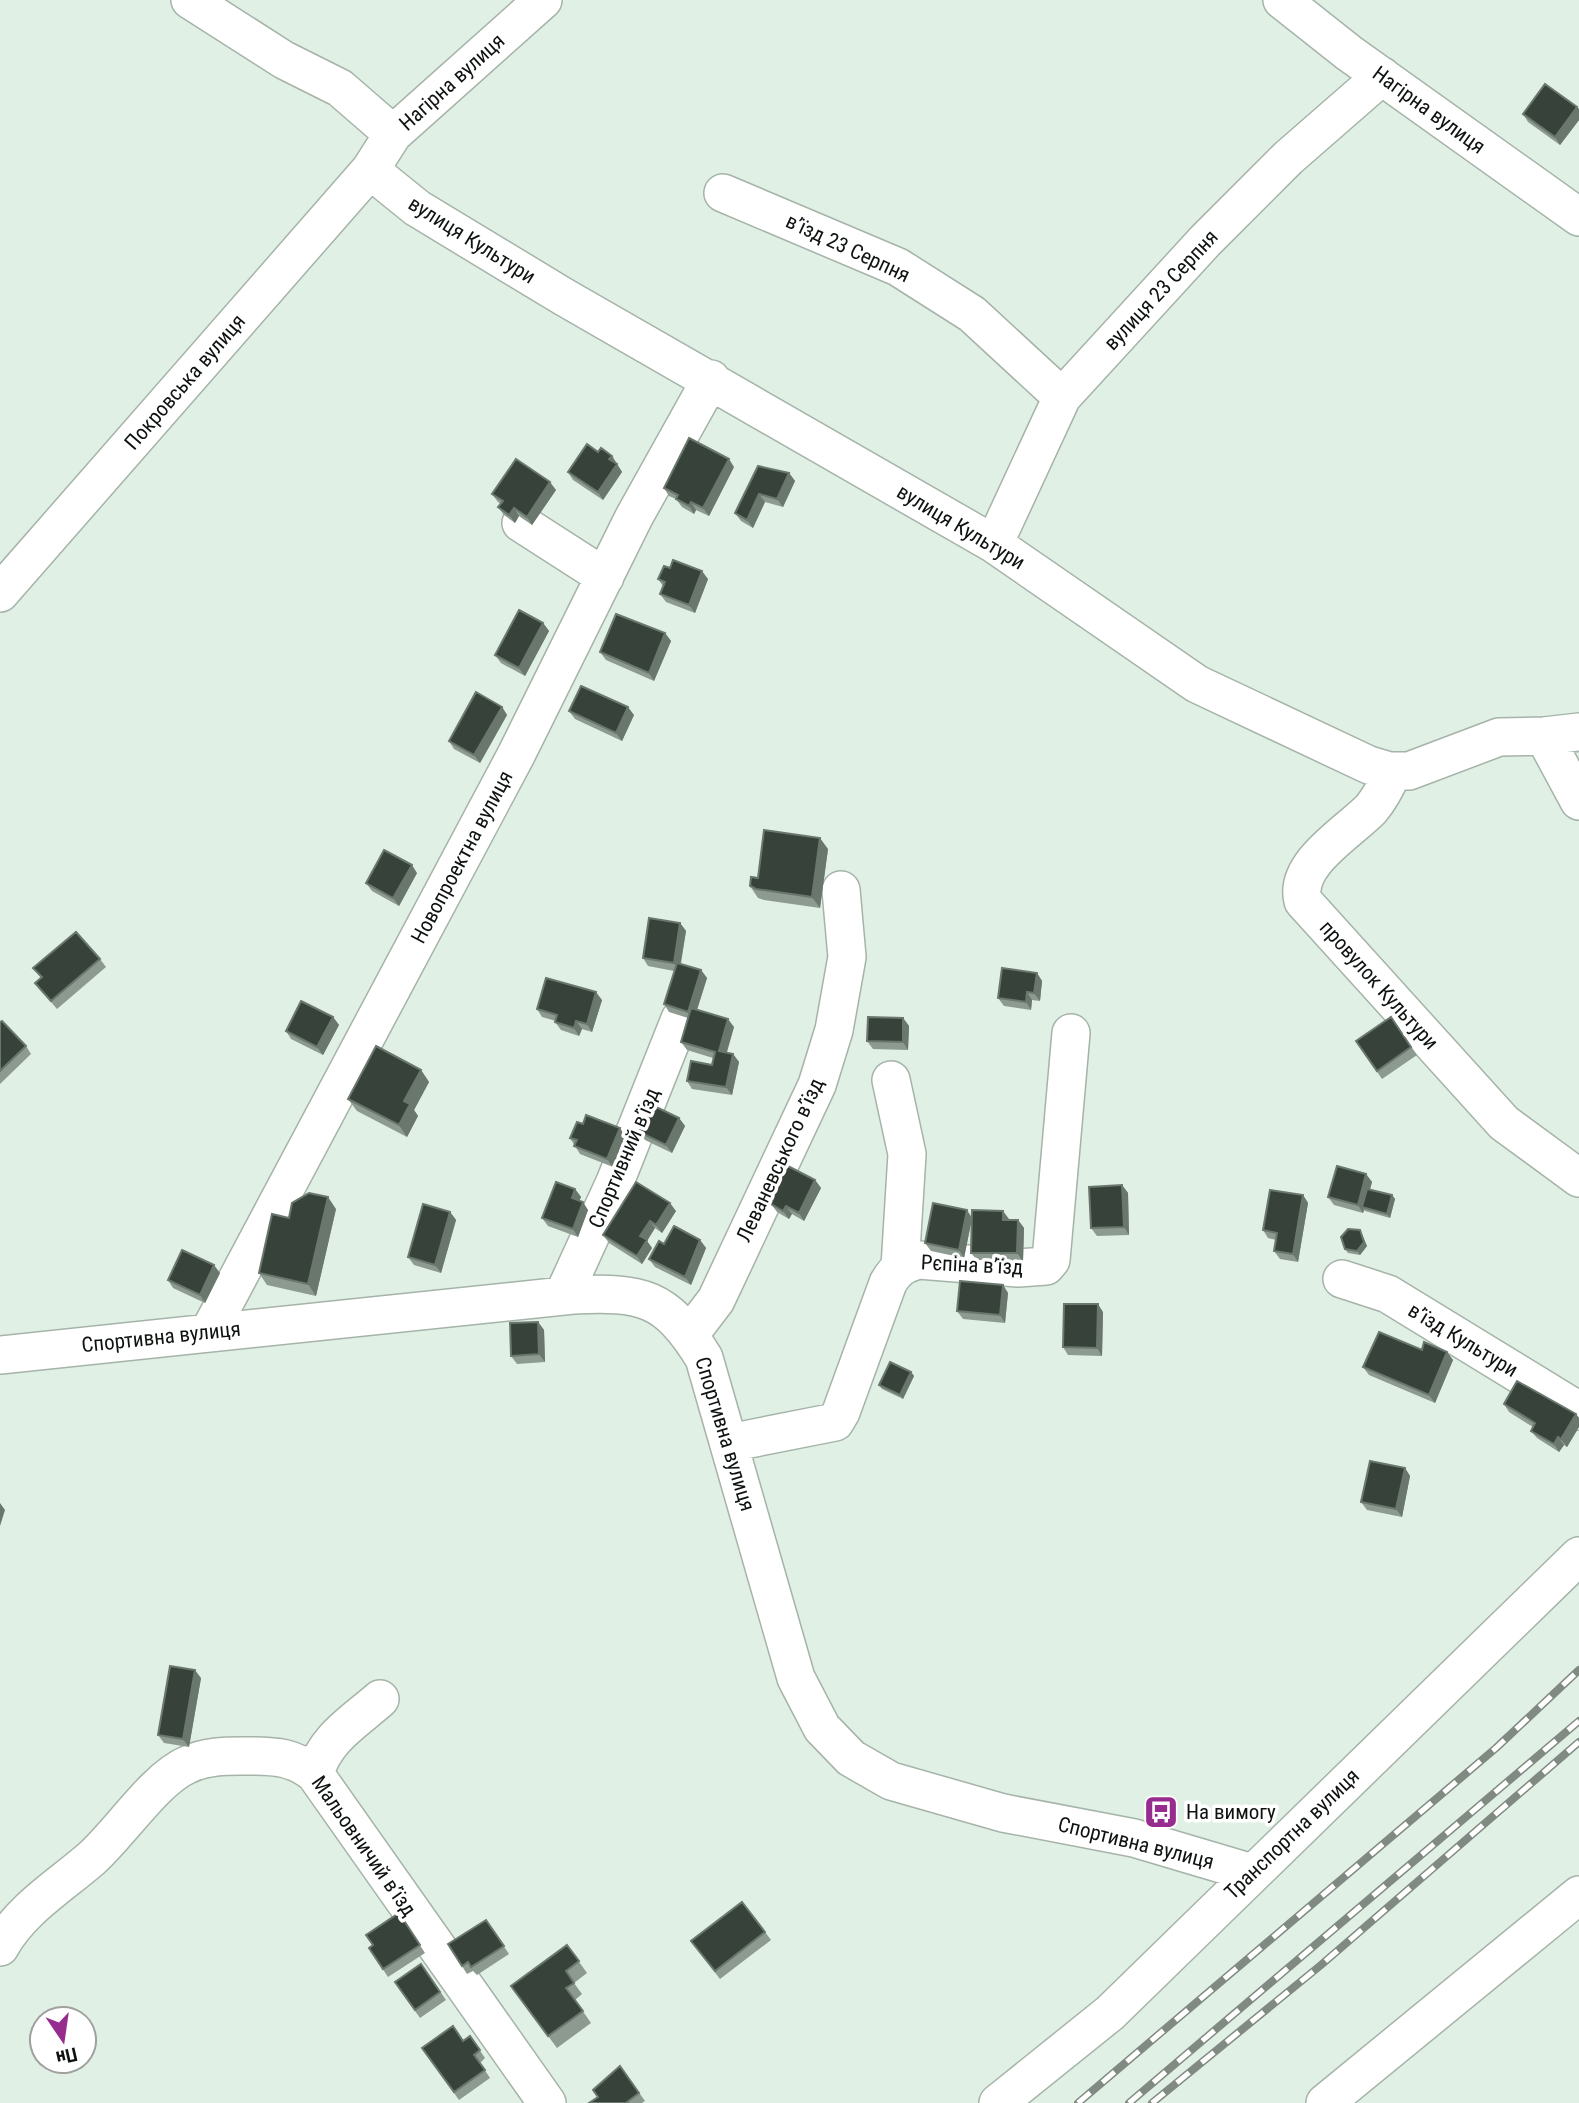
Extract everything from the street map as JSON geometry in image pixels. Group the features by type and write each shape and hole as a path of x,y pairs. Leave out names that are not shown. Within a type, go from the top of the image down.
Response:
{"street":[{"path":"190,0 284,60 340,88 393,134"},
{"name":"Нагірна вулиця","path":"370,170 393,134 543,0"},
{"name":"Нагірна вулиця","path":"1282,0 1382,76 1578,213"},
{"name":"вулиця 23 Серпня","path":"994,544 1062,397 1269,177 1382,76"},
{"name":"вулиця Культури","path":"370,170 417,208 564,297 711,379 994,544 1072,595 1159,661 1196,684 1369,765 1393,771 1419,769 1499,737 1562,734"},
{"name":"Покровська вулиця","path":"0,593 370,170"},
{"name":"в’їзд 23 Серпня","path":"723,193 898,267 972,314 1062,397"},
{"name":"Новопроектна вулиця","path":"209,1332 516,755 605,577 711,379"},
{"path":"521,523 605,577"},
{"path":"1562,734 1579,801"},
{"name":"провулок Культури","path":"1393,771 1388,785 1370,810 1307,870 1301,884 1303,901 1504,1123 1579,1178"},
{"name":"Леваневського в’їзд","path":"690,1334 716,1300 817,1085 834,1030 848,957 841,890"},
{"name":"Спортивний в’їзд","path":"563,1296 615,1182 680,1019"},
{"name":"Рєпіна в’їзд","path":"729,1443 835,1422 888,1283 900,1267 919,1260 1038,1268 1046,1266 1051,1260 1071,1033"},
{"path":"891,1080 907,1154 900,1267"},
{"name":"в’їзд Культури","path":"1342,1279 1388,1294 1579,1411"},
{"name":"Спортивна вулиця","path":"0,1355 563,1296 617,1293 649,1302 676,1316 704,1357 796,1678 822,1728 851,1758 891,1780 991,1809 1134,1838 1252,1872"},
{"name":"Транспортна вулиця","path":"998,2103 1110,2013 1579,1556"},
{"path":"315,1774 318,1760 329,1742 380,1699"},
{"name":"Мальовничий в’їзд","path":"0,1947 24,1912 53,1893 111,1841 166,1780 186,1765 215,1756 290,1758 315,1774 547,2103"},
{"path":"1325,2103 1579,1895"}],"building":[{"path":"1545,84 1577,107 1555,137 1523,114"},
{"path":"689,438 729,459 703,508 691,502 689,506 676,499 678,495 664,488"},
{"path":"587,444 598,452 601,448 612,456 609,459 617,464 598,492 568,472"},
{"path":"516,459 550,482 527,517 514,508 509,515 498,507 503,501 492,494"},
{"path":"758,466 789,473 777,499 759,494 747,520 735,513"},
{"path":"673,560 702,571 689,605 660,594 665,582 658,579 664,566 670,568"},
{"path":"519,610 543,623 519,668 495,655"},
{"path":"616,614 665,633 649,673 600,652"},
{"path":"581,686 628,707 616,733 569,711"},
{"path":"476,692 502,707 474,755 449,741"},
{"path":"764,830 820,838 812,897 750,886 751,877 758,878"},
{"path":"384,850 412,865 393,898 366,883"},
{"path":"649,918 680,923 674,963 643,958"},
{"path":"76,932 100,959 51,1001 35,983 42,977 33,968"},
{"path":"677,963 701,970 688,1012 664,1004"},
{"path":"1002,968 1037,973 1034,993 1027,992 1026,1002 998,998"},
{"path":"546,978 596,992 587,1024 576,1021 574,1028 555,1022 557,1015 537,1009"},
{"path":"301,1001 333,1017 317,1047 286,1031"},
{"path":"691,1008 728,1019 719,1051 733,1054 726,1087 687,1081 691,1061 712,1065 715,1052 681,1042"},
{"path":"868,1017 903,1018 903,1042 867,1041"},
{"path":"1391,1017 1411,1047 1377,1071 1356,1041"},
{"path":"0,1022 26,1046 0,1071"},
{"path":"376,1046 421,1070 404,1101 410,1104 399,1125 348,1099"},
{"path":"652,1105 679,1118 666,1145 639,1132"},
{"path":"586,1115 620,1128 607,1159 574,1146 577,1140 570,1138 577,1122 583,1124"},
{"path":"784,1164 815,1180 799,1213 786,1206 783,1211 771,1204 773,1199 768,1196"},
{"path":"1337,1166 1366,1174 1358,1205 1328,1197"},
{"path":"556,1182 575,1189 572,1198 583,1202 573,1229 542,1218"},
{"path":"636,1182 670,1203 656,1225 650,1221 640,1236 647,1240 637,1256 603,1235"},
{"path":"1122,1185 1124,1227 1091,1228 1089,1187"},
{"path":"1367,1189 1392,1195 1387,1214 1362,1207"},
{"path":"1270,1190 1303,1195 1293,1254 1274,1251 1277,1233 1263,1230"},
{"path":"309,1193 328,1197 308,1284 259,1273 272,1214 289,1218 292,1203"},
{"path":"933,1203 967,1210 959,1250 925,1243"},
{"path":"423,1204 450,1212 435,1265 408,1257"},
{"path":"972,1210 1003,1211 1003,1220 1018,1220 1017,1253 971,1253"},
{"path":"674,1226 700,1240 685,1277 649,1259 659,1241 664,1244"},
{"path":"1348,1229 1360,1230 1364,1242 1357,1251 1345,1249 1341,1237"},
{"path":"182,1250 214,1265 200,1295 168,1280"},
{"path":"960,1281 1003,1285 1000,1315 957,1311"},
{"path":"1064,1304 1098,1304 1097,1348 1063,1347"},
{"path":"538,1322 539,1354 511,1356 510,1323"},
{"path":"1379,1332 1422,1350 1424,1342 1447,1352 1429,1395 1363,1367"},
{"path":"890,1362 911,1372 900,1395 879,1385"},
{"path":"1517,1381 1576,1414 1561,1439 1558,1437 1554,1444 1531,1431 1535,1423 1504,1404"},
{"path":"1370,1461 1405,1468 1396,1509 1361,1502"},
{"path":"170,1666 195,1670 183,1739 158,1735"},
{"path":"742,1902 765,1932 715,1971 691,1941"},
{"path":"399,1913 420,1945 383,1969 369,1948 373,1945 366,1935"},
{"path":"486,1920 504,1946 471,1967 468,1962 462,1966 448,1944"},
{"path":"567,1945 579,1961 566,1971 574,1983 566,1988 583,2011 548,2036 511,1986"},
{"path":"421,1964 440,1992 415,2010 395,1982"},
{"path":"453,2026 463,2041 470,2036 480,2050 474,2055 485,2070 454,2092 422,2048"},
{"path":"620,2066 639,2093 628,2103 589,2103 598,2097 593,2090"}],"railway":[{"path":"1078,2103 1496,1748 1579,1670"},
{"path":"1129,2103 1579,1721"},
{"path":"1152,2103 1321,1965 1579,1742"}],"place":[{"name":"На вимогу","path":"1161,1812"}]}
